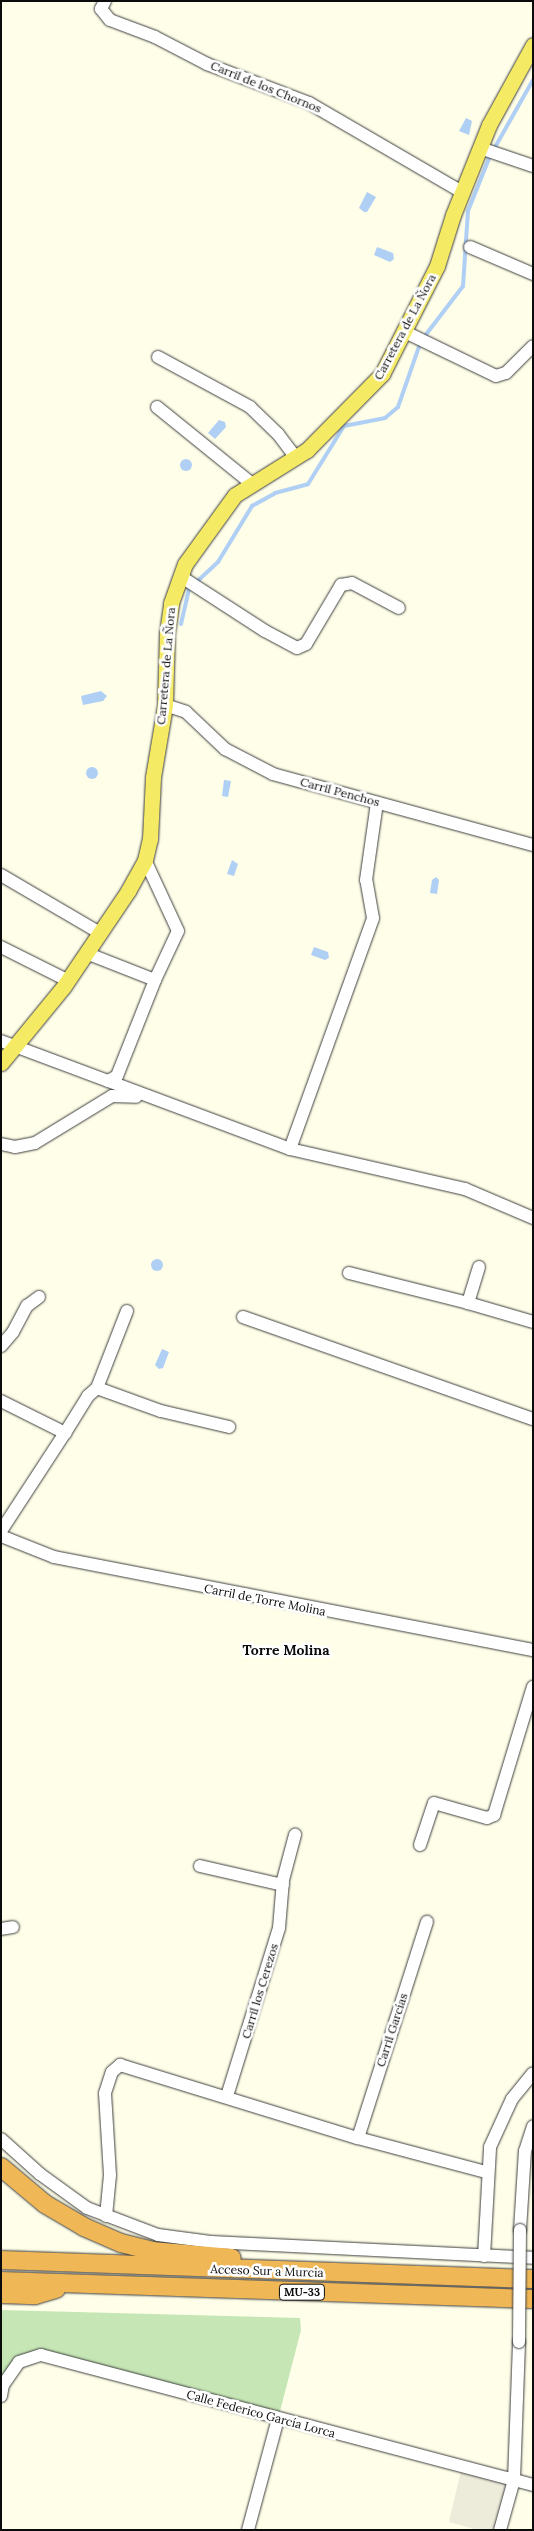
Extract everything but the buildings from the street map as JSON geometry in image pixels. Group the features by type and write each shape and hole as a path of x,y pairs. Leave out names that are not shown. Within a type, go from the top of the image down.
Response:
{"highway":[{"path":"1,2168 30,2193 68,2218 135,2247 422,2276"},
{"name":"Acceso Sur a Murcia","path":"1,2260 533,2279"},
{"name":"Acceso Sur a Murcia","path":"1,2281 533,2300"},
{"path":"1,2294 34,2295 71,2284"}],"main road":[{"name":"Carretera de La Ñora","path":"1,1063 67,980 100,933 145,860 150,839 153,777 165,705 167,633 172,603 190,581 223,509 252,484 296,458 319,439 347,407 375,384 437,266 462,192 488,151 501,100 533,45"}],"street":[{"name":"Carril de los Chornos","path":"105,1 102,9 110,20 155,37 208,64 309,103 462,192"},
{"path":"488,151 533,166"},
{"path":"470,247 533,274"},
{"path":"403,331 496,376 506,373 533,346"},
{"path":"158,358 232,395 250,407 278,434 296,458"},
{"path":"157,407 252,484"},
{"path":"190,581 265,631 297,648 306,644 341,585 359,586 399,608"},
{"name":"Carril Penchos","path":"165,705 189,714 217,743 251,765 273,774 533,845"},
{"path":"290,1149 373,918 366,880 377,803"},
{"path":"105,1080 117,1076 155,980 178,931 145,860"},
{"path":"1,875 100,933"},
{"path":"1,947 67,980"},
{"path":"86,953 155,980"},
{"path":"1,1041 105,1080 146,1098 290,1149 466,1189 533,1218"},
{"path":"105,1080 111,1088 105,1100"},
{"path":"1,1144 15,1147 35,1143 105,1100 123,1095 146,1098"},
{"path":"468,1303 479,1267"},
{"path":"350,1273 468,1303 533,1322"},
{"path":"1,1346 27,1306 36,1297 39,1297"},
{"path":"1,1531 88,1396 97,1388 127,1311"},
{"path":"242,1317 533,1419"},
{"path":"97,1388 161,1411 229,1427"},
{"path":"1,1401 65,1433"},
{"name":"Carril de Torre Molina","path":"1,1536 54,1557 533,1650"},
{"path":"420,1845 434,1803 487,1818 494,1815 533,1688"},
{"name":"Carril los Cerezos","path":"227,2096 279,1928 283,1884 295,1835"},
{"path":"200,1866 283,1884"},
{"name":"Carril Garcías","path":"358,2138 427,1922"},
{"path":"106,2216 110,2176 105,2093 115,2067 127,2067 227,2096 358,2138 486,2172"},
{"path":"484,2256 486,2172 490,2147 504,2113 533,2073"},
{"path":"500,2530 514,2480 519,2342 520,2230 525,2151 533,2126"},
{"path":"1,2139 62,2191 87,2208 158,2234 211,2242 533,2258"},
{"name":"Calle Federico García Lorca","path":"2,2389 19,2362 41,2355 533,2485"},
{"path":"248,2530 278,2418"}],"green space":[{"path":"1,2310 300,2318 301,2330 278,2419 41,2355 19,2362 1,2385"}],"shaded area":[{"path":"462,2466 514,2480 500,2530 478,2530 449,2522"}],"water":[{"path":"466,118 472,121 469,135 459,131"},
{"path":"367,192 376,197 367,212 364,212 359,208"},
{"path":"377,247 393,253 394,259 390,262 374,255"},
{"path":"219,420 225,422 226,427 215,439 208,433"},
{"path":"184,459 188,459 192,465 188,471 184,471 180,467 180,463"},
{"path":"101,691 107,696 103,701 83,705 81,696"},
{"path":"90,767 94,767 98,773 94,779 90,779 86,775 86,771"},
{"path":"224,780 231,781 228,797 222,796"},
{"path":"232,860 238,864 234,876 227,874"},
{"path":"436,877 439,880 437,894 430,893 432,880"},
{"path":"314,947 328,952 329,958 325,960 311,955"},
{"path":"159,1259 162,1260 162,1270 155,1271 152,1270 151,1263 152,1260"},
{"path":"162,1349 169,1352 163,1368 159,1369 155,1365"}],"waterway":[{"path":"181,624 189,589 218,562 252,506 275,493 308,484 344,426 385,418 398,407 421,341 463,286 468,211 490,156 533,80"}],"district":[{"name":"Torre Molina","path":"286,1650"}]}
